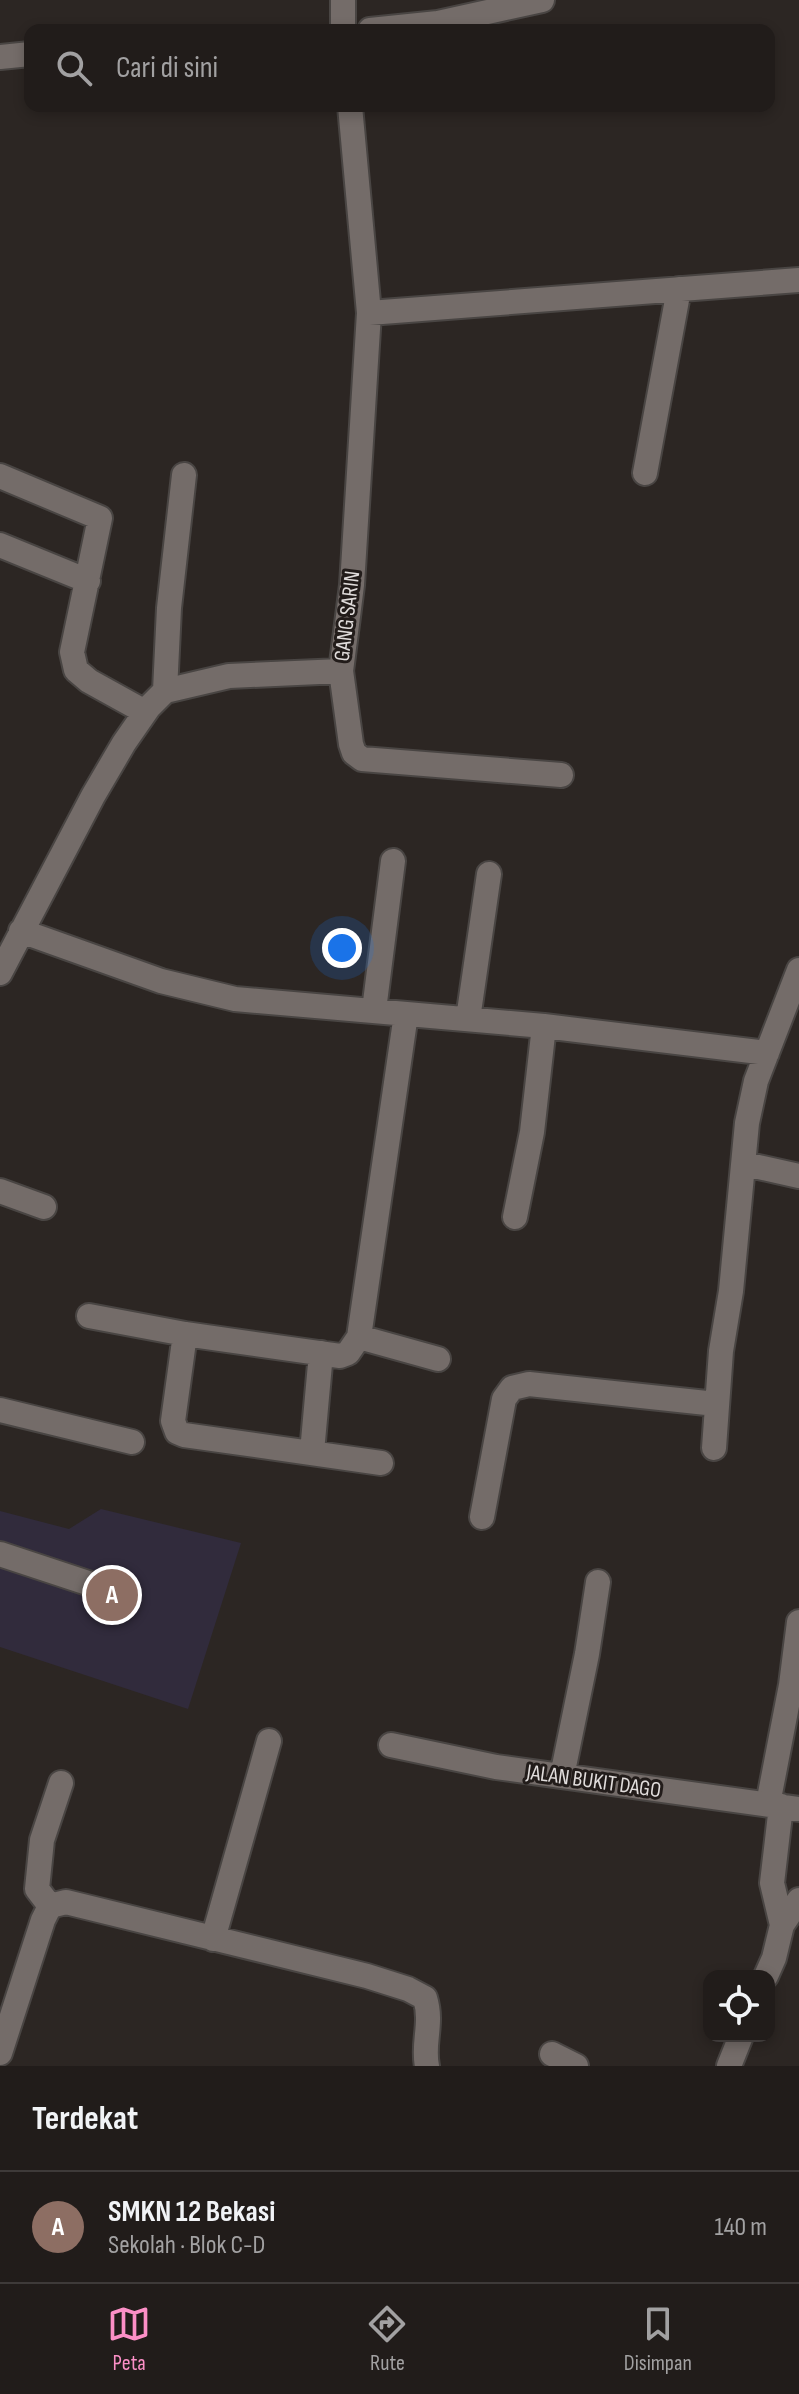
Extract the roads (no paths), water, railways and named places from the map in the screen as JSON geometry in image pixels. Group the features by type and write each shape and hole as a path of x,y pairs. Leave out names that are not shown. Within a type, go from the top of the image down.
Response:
{"street":[{"path":"343,0 343,24"},
{"path":"428,24 542,0"},
{"path":"0,57 24,55"},
{"name":"GANG SARIN","path":"165,691 229,676 341,671 352,585 369,313 351,112"},
{"path":"369,313 799,280"},
{"path":"645,473 679,289"},
{"path":"0,973 124,743 145,712 165,691 169,608 184,475"},
{"path":"0,476 100,518 72,652 76,670 89,681 145,712"},
{"path":"0,545 88,581"},
{"path":"341,671 351,744 354,753 362,759 561,775"},
{"path":"374,1010 393,861"},
{"path":"468,1019 489,874"},
{"path":"21,931 161,981 235,999 544,1026 767,1053"},
{"path":"714,1448 716,1404 745,1164 747,1123 756,1081 799,970"},
{"path":"89,1316 185,1334 340,1356 348,1353 359,1337 406,1014"},
{"path":"515,1217 532,1132 544,1026"},
{"path":"745,1164 799,1176"},
{"path":"0,1191 44,1207"},
{"path":"185,1334 173,1421 177,1432 381,1463"},
{"path":"359,1337 438,1359"},
{"path":"312,1452 321,1353"},
{"path":"482,1517 504,1399 512,1388 529,1384 716,1404"},
{"path":"0,1410 132,1442"},
{"path":"0,1554 121,1594"},
{"path":"562,1776 598,1582"},
{"path":"782,1925 772,1883 783,1806 791,1685 799,1622"},
{"path":"213,1939 269,1741"},
{"name":"JALAN BUKIT DAGO","path":"391,1745 496,1767 783,1806"},
{"path":"50,1906 37,1889 42,1840 61,1783"},
{"path":"769,1970 782,1925 799,1900"},
{"path":"0,2053 43,1920 50,1906 66,1902 367,1976 408,1989 425,1998 430,2014 425,2058 427,2066"},
{"path":"729,2066 739,2042"},
{"path":"552,2054 576,2066"}],"place":[{"name":"SMKN 12 Bekasi","path":"112,1595"}]}
